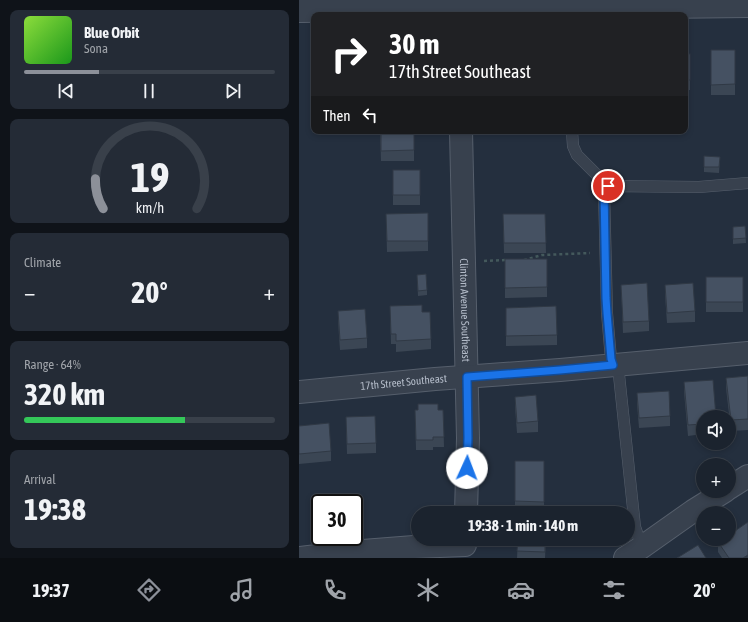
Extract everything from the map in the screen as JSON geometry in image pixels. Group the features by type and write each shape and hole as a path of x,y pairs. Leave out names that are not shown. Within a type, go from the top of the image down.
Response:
{"street":[{"path":"299,11 395,9 458,12 570,12 748,6"},
{"name":"Clinton Avenue Southeast","path":"461,134 468,438 466,506"},
{"name":"17th Street Southeast","path":"299,392 748,353"},
{"path":"736,484 748,476"},
{"path":"634,553 714,498"},
{"path":"300,558 414,547 465,548"}],"lane":[{"path":"572,134 573,146 577,155 608,186 699,187 748,183"},
{"path":"608,186 604,190 607,313 611,359 619,375 635,527 634,553"}],"path":[{"path":"523,260 542,254 605,252"},
{"path":"463,261 508,260"}],"building":[{"path":"711,50 735,50 735,84 711,85"},
{"path":"688,54 690,54 690,80 688,80"},
{"path":"381,134 414,134 414,150 381,151"},
{"path":"704,156 720,157 719,167 704,167"},
{"path":"393,170 420,170 420,195 393,195"},
{"path":"428,213 428,241 387,241 386,214"},
{"path":"503,214 545,214 546,243 504,243"},
{"path":"745,226 746,238 733,239 733,227"},
{"path":"505,259 547,259 547,287 505,288"},
{"path":"426,274 427,290 418,291 417,275"},
{"path":"706,277 743,277 743,302 706,302"},
{"path":"647,283 649,321 623,322 621,285"},
{"path":"693,283 695,311 667,313 665,285"},
{"path":"422,305 422,312 430,312 431,339 396,341 396,334 391,334 390,306"},
{"path":"556,306 557,335 506,336 506,308"},
{"path":"365,309 367,338 340,340 338,311"},
{"path":"748,376 748,419 736,420 736,410 730,410 726,378"},
{"path":"713,380 715,410 696,410 696,424 688,425 684,382"},
{"path":"669,391 670,416 639,418 637,393"},
{"path":"536,395 538,421 517,423 515,397"},
{"path":"418,404 438,404 438,410 443,410 444,437 433,437 433,440 416,440 415,410 418,410"},
{"path":"375,416 376,443 347,444 346,417"},
{"path":"329,423 331,451 299,454 299,426"},
{"path":"515,461 544,461 544,502 515,501"},
{"path":"748,522 748,555 743,558 729,558 721,546 736,546 736,530"},
{"path":"517,546 545,546 545,552 517,551"},
{"path":"699,546 706,558 677,558"}],"route":[{"path":"467,468 467,377 613,365 611,359 606,298 604,190 608,186"}]}
